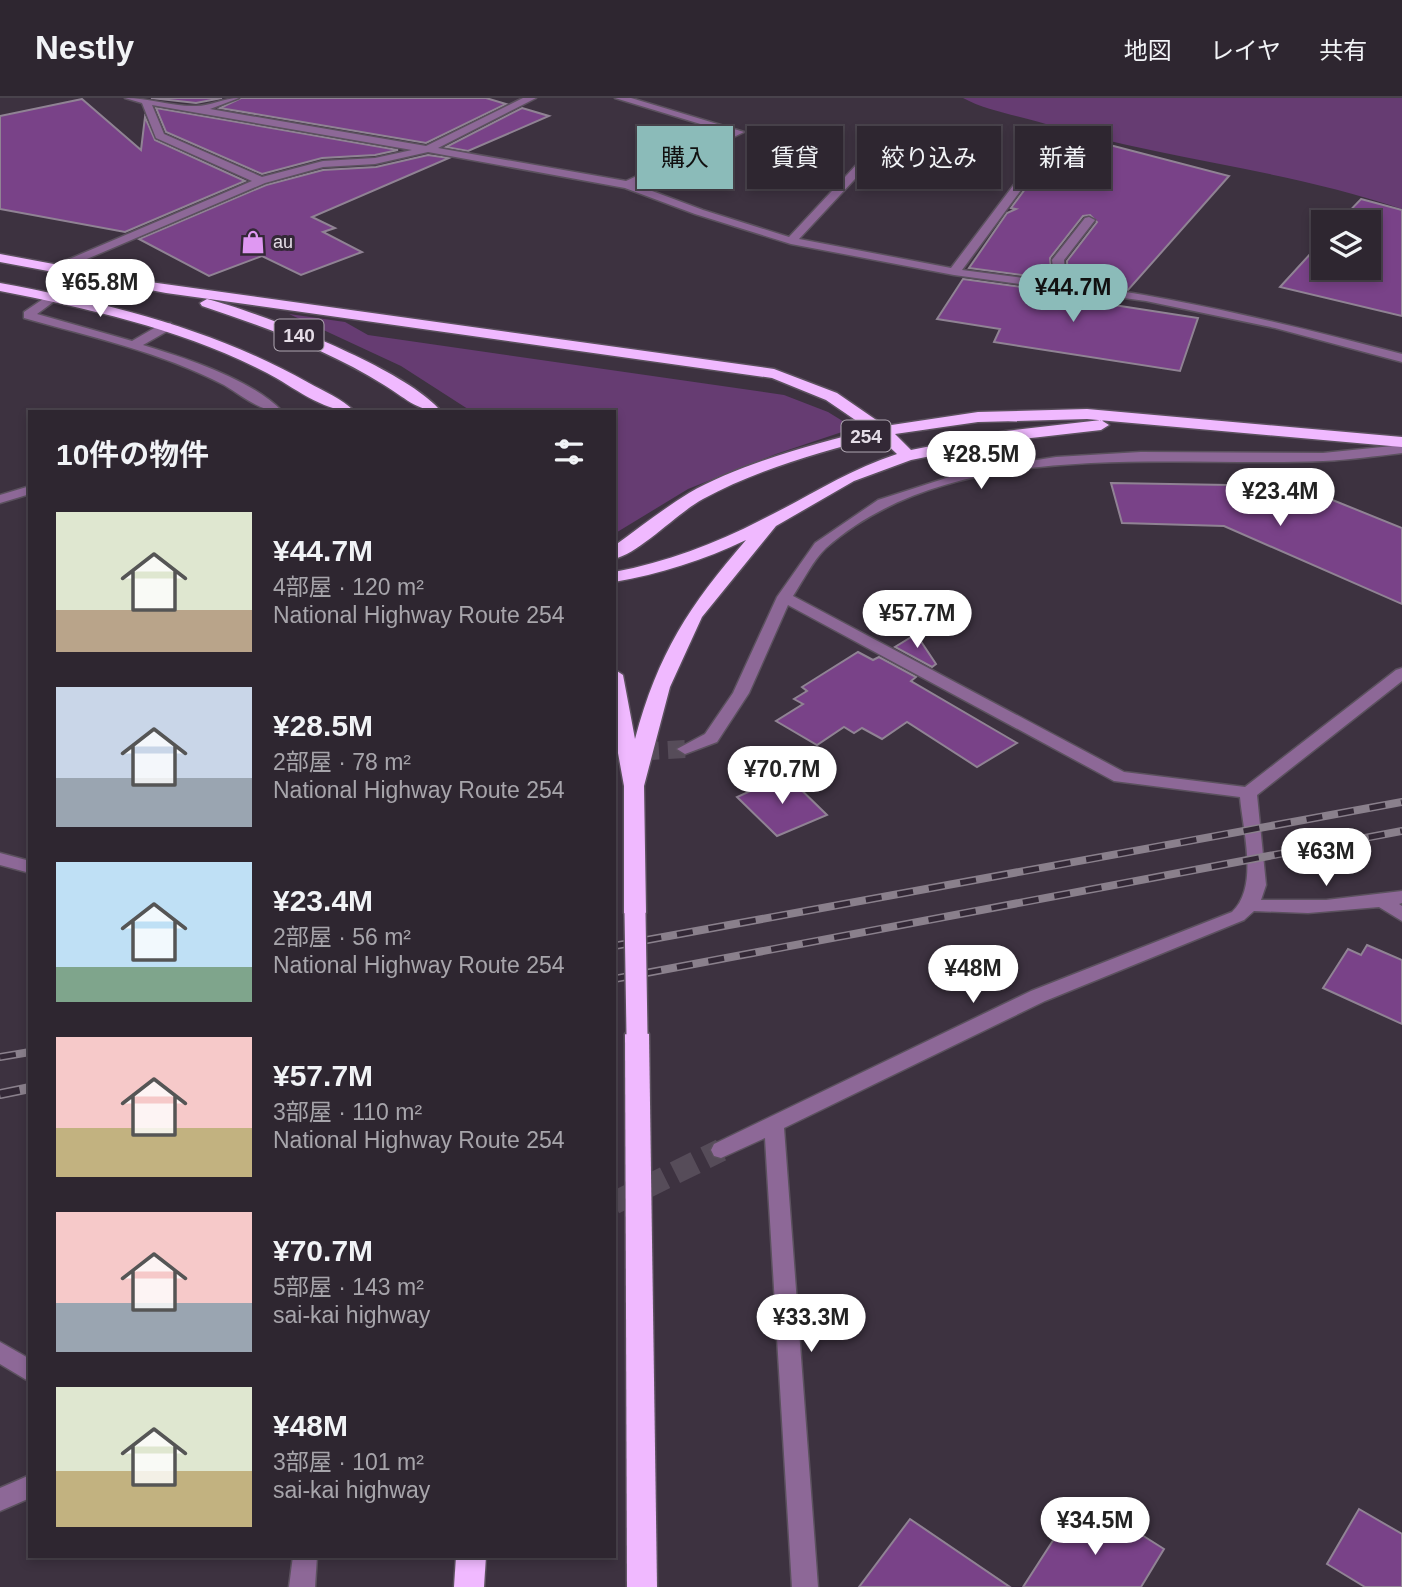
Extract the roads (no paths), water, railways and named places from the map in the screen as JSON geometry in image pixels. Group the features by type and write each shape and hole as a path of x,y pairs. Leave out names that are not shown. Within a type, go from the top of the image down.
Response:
{"highway":[{"name":"140","path":"0,258 154,285 284,329 333,350 431,410"},
{"path":"154,285 774,374 817,387 884,431 908,456"},
{"name":"140","path":"0,287 167,326 240,354 344,410"},
{"name":"254","path":"616,553 696,496 820,448 884,431 978,417 1042,413 1087,414 1402,442"},
{"name":"254","path":"616,577 679,561 771,522 849,477 908,456 1037,434 1145,421"},
{"path":"634,786 649,720 665,671 680,639 708,596 771,522"},
{"path":"616,686 634,786 642,1587"},
{"path":"468,1587 471,1558"}],"street":[{"path":"130,98 628,185 699,212 791,241 954,272 1146,297 1402,358"},
{"path":"195,110 234,98"},
{"path":"57,268 261,180 323,164 374,161 428,149 531,98"},
{"path":"620,98 739,132 651,170 628,185"},
{"path":"146,101 160,136 261,180"},
{"path":"791,241 857,170"},
{"path":"954,272 1016,189"},
{"path":"1061,287 1058,260 1088,220"},
{"path":"52,297 28,315 192,366 250,393 274,410"},
{"path":"132,346 167,326"},
{"path":"685,749 711,738 741,693 784,597 820,546 883,503 911,491 968,475 1056,461 1141,456 1323,457 1402,449"},
{"path":"0,499 28,491"},
{"path":"784,597 1120,777 1248,793 1402,673"},
{"path":"721,1150 1038,996 1223,924 1251,905 1258,885 1248,793"},
{"path":"0,859 28,866"},
{"path":"1251,905 1286,909 1345,907 1402,897"},
{"path":"1382,900 1402,915"},
{"path":"774,1124 804,1587"},
{"path":"0,1352 28,1371"},
{"path":"0,1500 28,1487"},
{"path":"302,1587 305,1558"}],"tunnel":[{"path":"616,753 685,749"},
{"path":"616,1202 721,1150"}],"railway":[{"path":"616,946 1402,802"},
{"path":"616,979 1402,831"},
{"path":"0,1057 28,1052"},
{"path":"0,1094 28,1088"}],"place":[{"name":"au","path":"253,242"}]}
